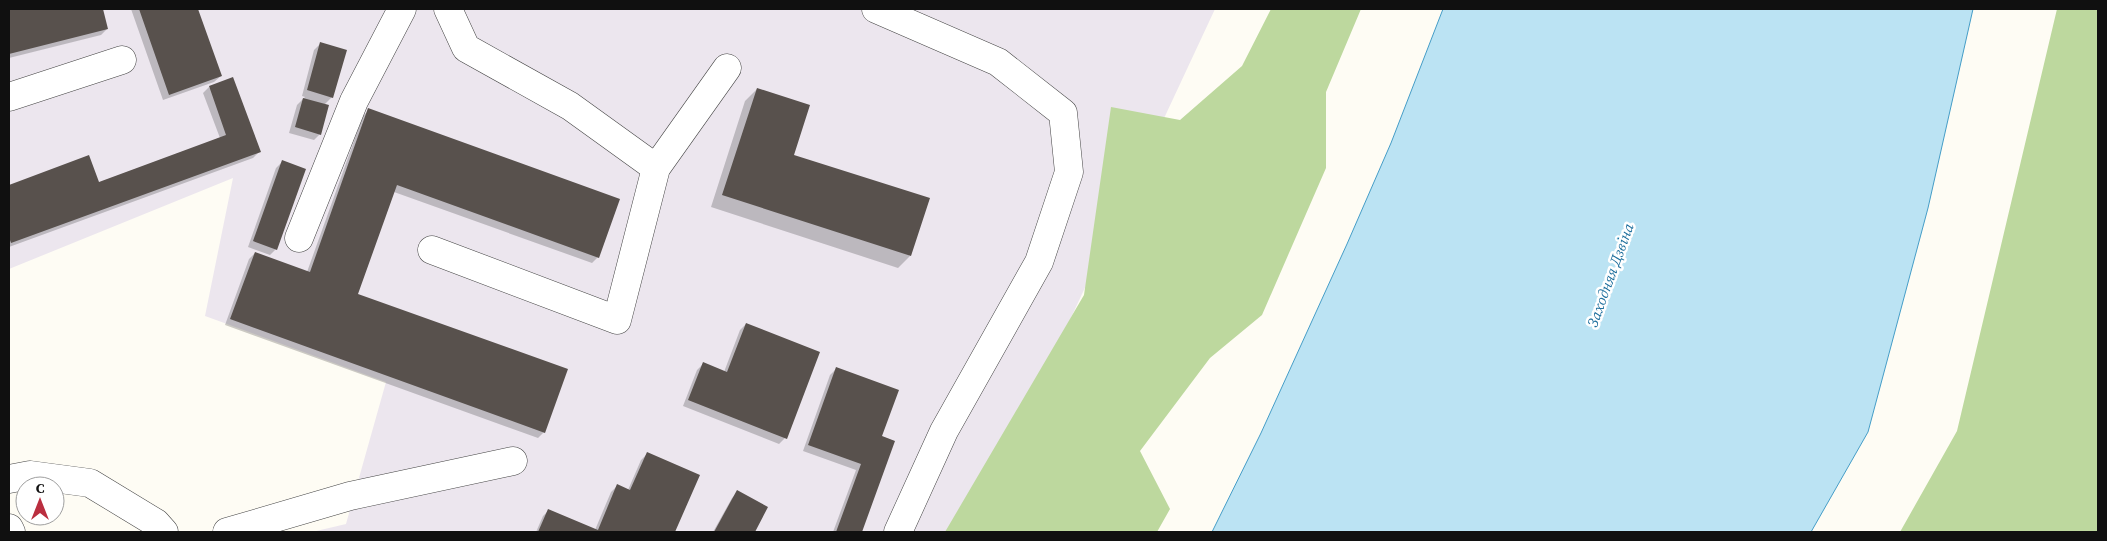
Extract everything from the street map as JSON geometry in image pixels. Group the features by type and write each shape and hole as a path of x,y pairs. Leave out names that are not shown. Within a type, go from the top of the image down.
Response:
{"lane":[{"path":"300,238 354,100 402,9"},
{"path":"448,9 466,48 570,106 656,168"},
{"path":"876,9 998,62 1064,113 1069,172 1039,262 944,431 901,530 898,532"},
{"path":"9,98 122,60"},
{"path":"432,250 616,320 656,168 726,68"},
{"path":"227,532 350,496 513,461"},
{"path":"9,479 30,475 90,483 156,523 164,532"},
{"path":"9,528 11,532"}],"shaded area":[{"path":"9,9 1215,9 971,532 312,532 346,524 386,382 205,316 233,178 9,269"}],"green space":[{"path":"1271,9 1361,9 1326,92 1326,168 1262,315 1210,358 1140,451 1170,509 1157,532 945,532 1084,295 1111,107 1180,120 1242,66"},
{"path":"2057,9 2098,9 2098,532 1900,532 1957,431"}],"water":[{"name":"Заходняя Дзвіна","path":"1443,9 1973,9 1928,208 1868,432 1811,532 1212,532 1261,433 1347,244 1391,143"}],"building":[{"path":"9,9 103,9 108,29 9,54"},
{"path":"139,9 198,9 222,76 169,95"},
{"path":"320,42 347,50 333,98 307,90"},
{"path":"233,77 261,152 11,243 9,237 9,185 89,155 99,182 226,135 209,86"},
{"path":"757,88 810,105 794,155 930,198 911,256 722,195"},
{"path":"303,98 329,105 321,135 295,127"},
{"path":"368,108 620,199 599,258 397,185 358,294 568,369 545,433 230,319 255,252 310,272"},
{"path":"282,160 306,169 277,250 253,241"},
{"path":"746,323 820,352 787,439 688,400 703,362 727,372"},
{"path":"836,367 899,390 882,436 895,441 862,532 836,532 861,464 808,445"},
{"path":"647,452 700,475 675,532 538,532 548,509 598,530 617,484 630,490"},
{"path":"737,490 768,507 755,532 714,532"}]}
